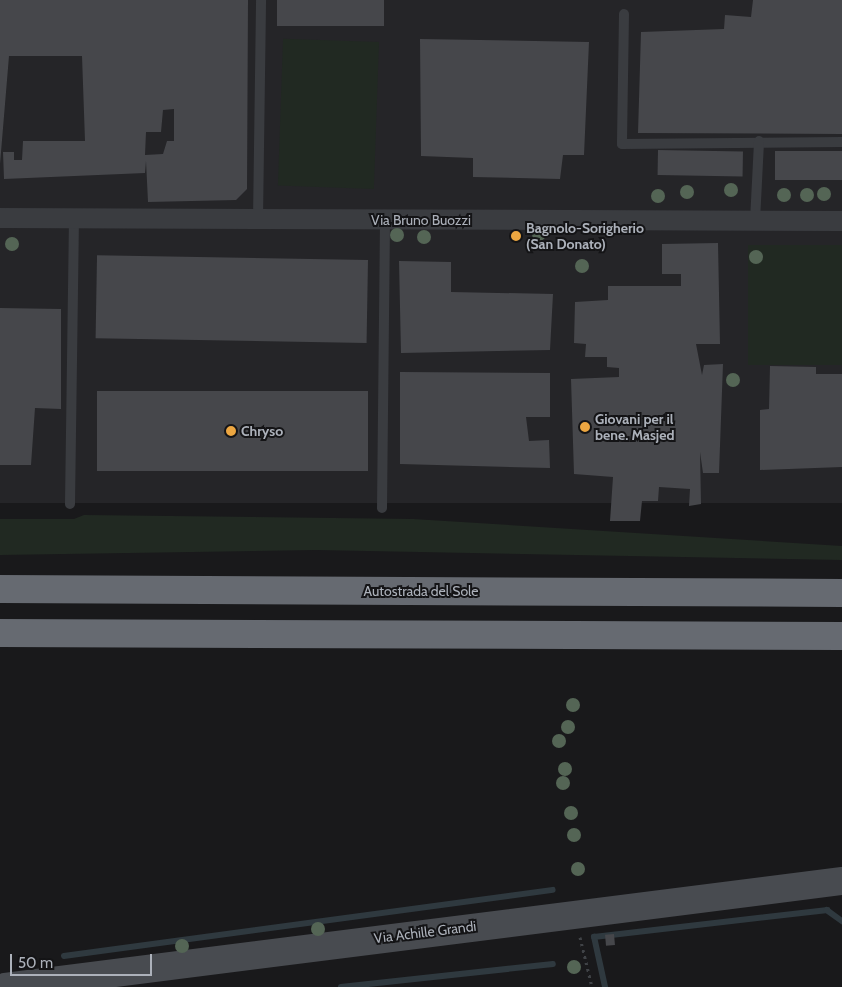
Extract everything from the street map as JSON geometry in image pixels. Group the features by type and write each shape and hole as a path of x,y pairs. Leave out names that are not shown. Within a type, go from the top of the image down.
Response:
{"highway":[{"name":"Autostrada del Sole","path":"0,589 842,593"},
{"path":"0,632 842,636"}],"street":[{"name":"Via Bruno Buozzi","path":"0,218 842,221"},
{"name":"Via Achille Grandi","path":"5,985 842,881"}],"lane":[{"path":"258,219 261,0"},
{"path":"624,14 622,144 759,141 842,142"},
{"path":"755,221 759,141"},
{"path":"70,504 74,219"},
{"path":"382,508 385,220"}],"path":[{"path":"579,932 592,987"}],"shaded area":[{"path":"0,0 842,0 842,503 0,503"},
{"path":"283,39 379,42 374,189 278,186"},
{"path":"748,245 842,245 842,365 748,365"},
{"path":"84,515 413,519 842,546 842,560 316,550 0,555 0,519 74,519"}],"building":[{"path":"0,0 248,0 247,189 236,200 148,202 146,161 145,173 4,179 3,152 14,152 14,160 22,160 23,141 85,141 82,56 9,56 0,164","holes":["174,109 174,141 167,141 163,154 145,155 146,132 161,132 163,110"]},
{"path":"277,0 384,0 384,26 277,26"},
{"path":"753,0 842,0 842,134 638,133 641,32 724,29 725,15 751,17"},
{"path":"420,39 589,42 584,155 563,155 560,179 473,177 473,158 421,156"},
{"path":"658,150 743,151 743,176 658,175"},
{"path":"775,151 842,151 842,180 775,180"},
{"path":"718,243 720,344 696,344 702,375 704,365 723,364 719,473 703,473 700,452 701,504 689,506 690,489 659,487 658,501 642,501 640,521 610,521 613,477 574,474 571,379 619,377 619,368 607,367 607,357 585,357 586,344 574,343 575,302 608,300 608,286 681,286 681,274 662,274 662,244"},
{"path":"97,255 368,260 367,343 96,338"},
{"path":"399,261 451,262 451,292 553,294 550,350 401,353"},
{"path":"0,308 61,309 61,409 35,408 31,465 0,465"},
{"path":"770,366 816,367 816,374 842,374 842,467 760,470 760,410 769,409"},
{"path":"400,372 550,373 550,417 526,417 529,441 549,440 550,468 400,464"},
{"name":"Chryso","path":"97,391 368,391 368,471 97,471"},
{"path":"614,934 615,945 606,946 605,935"}],"waterway":[{"path":"64,956 553,890"},
{"path":"605,987 594,937 827,910 842,921"},
{"path":"341,987 553,964"}],"place":[{"name":"Bagnolo-Sorigherio (San Donato)","path":"516,236"},
{"name":"Giovani per il bene. Masjed","path":"585,427"},
{"name":"Chryso","path":"231,431"}]}
